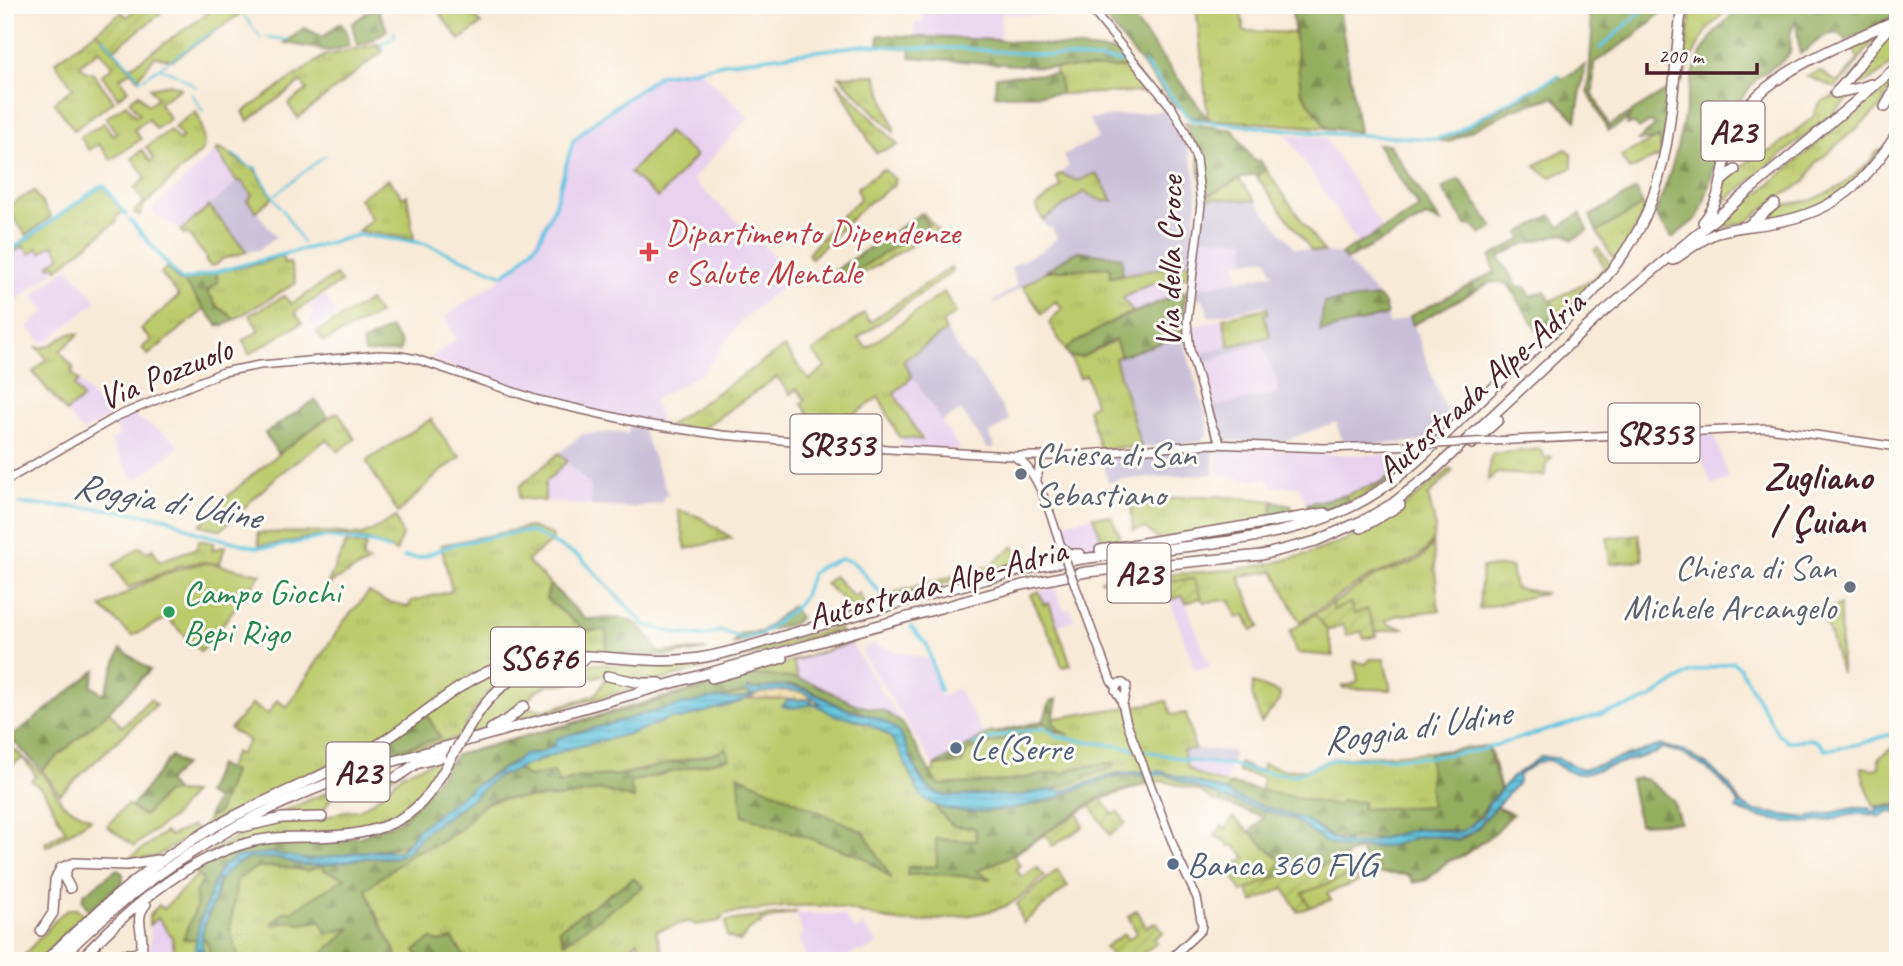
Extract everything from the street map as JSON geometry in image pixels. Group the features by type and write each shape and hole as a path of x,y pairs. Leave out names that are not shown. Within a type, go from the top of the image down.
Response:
{"highway":[{"path":"1675,5 1676,55"},
{"name":"A23","path":"1062,558 1198,545 1280,532 1338,513 1392,482 1583,301 1634,239 1654,193 1668,147 1676,55 1685,5"},
{"name":"A23","path":"1062,558 1197,549 1280,536 1311,528 1372,502 1427,457 1592,300 1615,275 1639,239 1666,173 1676,117 1685,5"},
{"path":"1898,20 1835,93 1868,85 1898,65"},
{"name":"A23","path":"1671,258 1710,214 1733,130 1750,102 1773,82 1898,20"},
{"name":"Autostrada Alpe-Adria","path":"66,961 106,923 154,884 206,848 243,827 334,786 1037,588 1091,577 1249,563 1319,546 1378,519 1421,489 1671,258 1898,65"},
{"name":"Autostrada Alpe-Adria","path":"58,961 126,898 175,863 226,831 331,781 447,753 703,674 1047,580 1128,568 1250,557 1295,548 1332,535 1392,503 1429,475 1599,316 1898,73"},
{"path":"1898,81 1885,107 1898,92"},
{"name":"A23","path":"1671,258 1715,234 1804,216 1834,203 1860,183 1898,132"},
{"path":"1721,181 1735,170"},
{"path":"1745,227 1775,204"},
{"name":"A23","path":"1062,558 1069,554 1299,519 1328,512 1371,496"},
{"path":"847,618 962,581 1059,555 1062,558"},
{"name":"SS676","path":"79,961 109,930 159,890 204,861 249,842 362,833 385,827 403,818 427,796 447,753 467,731 485,703 496,690 520,673 544,665 588,660 650,665 697,663 736,654 1062,558"},
{"name":"SS676","path":"45,961 111,899 175,851 247,810 378,746 456,689 502,665 533,657 569,654 651,660 690,659 734,650 898,606"},
{"path":"608,676 652,683 703,674"},
{"path":"395,778 416,764 442,757 454,741 495,727 524,706"},
{"path":"243,827 282,818 322,817"},
{"path":"41,931 53,910 56,876 61,868 78,862 121,865 151,862 175,851"},
{"path":"66,889 64,877 68,865"},
{"path":"111,899 128,880 127,872 121,865"},
{"path":"124,954 135,954 141,950 141,910 159,890"},
{"path":"109,930 128,924 140,930"}],"main road":[{"name":"Via della Croce","path":"1088,5 1172,108 1196,158 1201,204 1187,322 1188,340 1214,440"},
{"name":"Via Pozzuolo","path":"5,481 118,416 232,369 390,355 416,359 538,400 661,427 699,433 888,449 1013,456"},
{"name":"SR353","path":"1013,456 1036,460 1201,446 1214,440 1234,446 1338,448 1768,428 1898,447"},
{"name":"SR353","path":"1013,456 1033,469 1036,460"},
{"path":"1037,483 1036,460 1027,459 1027,466 1037,483 1062,558 1075,584 1109,673 1119,689 1138,752 1197,898 1201,930 1168,961"}],"shaded area":[{"path":"923,5 1045,5 1044,16 1002,13 999,40 914,35 915,23 922,23"},
{"name":"Dipartimento Dipendenze e Salute Mentale","path":"705,65 701,72 749,117 692,180 798,278 770,296 742,320 703,373 653,400 662,425 554,401 429,359 456,339 444,317 501,279 504,272 518,263 535,241 551,207 572,140 582,129 658,73"},
{"path":"1168,110 1185,139 1196,177 1197,200 1190,263 1122,274 1123,264 1068,254 1064,260 995,304 994,301 1017,286 1011,267 1044,249 1057,238 1052,228 1046,226 1043,220 1084,192 1102,201 1078,181 1060,174 1069,166 1063,155 1098,138 1089,119"},
{"path":"1286,134 1326,138 1384,231 1359,245"},
{"path":"216,150 237,182 181,231 173,224 163,221 152,210"},
{"path":"254,168 266,186 247,200 276,237 258,250 247,252 209,206"},
{"path":"1203,197 1256,201 1295,248 1341,254 1378,297 1324,303 1320,332 1387,315 1389,324 1410,316 1451,425 1434,441 1344,446 1336,422 1272,445 1228,441 1221,437 1209,408 1278,393 1277,381 1262,343 1200,364 1194,357 1222,347 1269,337 1264,313 1268,312 1266,305 1209,317 1204,300 1192,296 1193,289 1273,274 1267,258 1245,261 1246,240 1199,238"},
{"path":"47,225 70,259 12,304 5,294 5,255"},
{"path":"1199,238 1247,240 1245,261 1236,263 1239,281 1193,288"},
{"path":"68,267 97,301 48,341 42,342 28,327 46,311 33,296"},
{"path":"1165,281 1170,297 1133,312 1122,298 1146,286"},
{"path":"325,296 337,315 315,328 309,319 314,315 309,306"},
{"path":"1223,318 1229,346 1194,357 1191,327"},
{"path":"946,331 965,359 973,364 1010,420 989,434 995,448 987,448 961,410 942,422 902,361"},
{"path":"1182,336 1208,423 1208,434 1200,442 1141,447 1115,358"},
{"path":"1263,343 1277,381 1278,393 1209,408 1196,361 1201,364"},
{"path":"912,377 961,451 902,446 903,438 922,439 894,392"},
{"path":"79,381 110,417 83,432 66,412 83,398 74,386"},
{"path":"129,413 167,435 180,446 135,481 110,441 120,435 112,421"},
{"path":"630,424 641,426 668,495 663,497 662,503 630,508 591,506 591,487 559,453 583,434 628,434"},
{"path":"1714,434 1729,479 1713,485 1696,440 1699,435"},
{"path":"1218,448 1300,451 1301,454 1398,455 1399,470 1382,482 1361,491 1307,504 1299,486 1275,487 1266,478 1253,480 1217,474"},
{"path":"1211,449 1214,453 1213,474 1108,482 1101,456"},
{"path":"559,453 591,487 591,506 519,498 520,486"},
{"path":"1093,516 1105,548 1072,553 1065,545 1057,525"},
{"path":"1055,588 1064,610 1070,608 1074,620 1057,626 1049,604 1044,605 1039,591"},
{"path":"1183,595 1210,667 1195,670 1170,600"},
{"path":"851,644 903,724 884,711 857,705 798,679 793,661"},
{"path":"871,644 929,659 940,697 957,688 985,736 934,766 864,656 863,650"},
{"path":"1184,751 1233,751 1232,765 1186,759"},
{"path":"1186,760 1231,765 1225,783 1192,771"},
{"path":"796,913 844,915 855,931 863,925 877,944 860,954 857,950 842,961 807,961 799,936 803,934"},
{"path":"158,917 172,937 174,950 164,961 138,961 148,953 151,938 149,925"}],"green space":[{"path":"141,5 154,5 160,14 113,50 97,31 122,12 127,17"},
{"path":"211,5 257,5 173,60 155,56 138,78 131,71 120,78 128,90 118,98 102,75 113,67 99,50 80,65 86,72 92,72 114,101 74,130 54,102 73,88 55,62 97,31 129,68 208,13 205,9"},
{"path":"376,5 387,30 371,41 357,45 352,24"},
{"path":"467,5 481,24 460,40 440,14"},
{"path":"1095,5 1126,5 1208,119 1188,117 1175,106"},
{"path":"1196,5 1240,5 1244,31 1295,33 1301,91 1327,128 1208,119"},
{"path":"1587,5 1670,5 1632,38 1594,63 1593,94 1609,126 1667,90 1667,125 1662,155 1659,138 1650,141 1638,140 1656,125 1650,122 1639,129 1635,124 1627,125 1629,119 1608,131 1588,92 1592,32"},
{"path":"1692,5 1734,5 1707,31 1681,84"},
{"path":"1744,5 1898,5 1898,15 1846,41 1841,35 1830,33 1800,54 1796,21 1791,32 1790,53 1758,77 1734,108 1697,218 1672,238 1655,214 1676,152 1693,76 1714,33"},
{"path":"1339,7 1359,132 1327,128 1301,91 1292,11"},
{"path":"340,23 346,30 350,46 329,51 285,43 304,28 323,37"},
{"path":"1898,24 1898,59 1870,81 1843,89"},
{"path":"1881,30 1849,74 1835,88 1807,76 1820,71 1839,81 1859,59 1851,47 1846,45"},
{"path":"879,35 999,40 1120,52 1132,68 1055,68 910,57 911,49 878,46"},
{"path":"378,44 382,52 298,118 288,104 307,90 301,82 248,121 243,112 324,56"},
{"path":"1585,65 1576,121 1554,97 1514,109 1449,142 1437,140 1455,135 1559,76 1562,79"},
{"path":"1055,68 1132,68 1152,92 1061,94"},
{"path":"876,75 894,129 894,132 839,76"},
{"path":"996,76 1059,76 1061,94 995,95"},
{"path":"837,82 898,145 876,153"},
{"path":"1889,83 1892,84 1881,107 1816,163 1805,182 1773,201 1747,222 1716,229"},
{"path":"170,84 181,88 159,103 170,119 156,129 148,119 134,130 141,139 111,160 99,144 89,150 80,137 104,123 113,135 116,132 106,118 126,104 136,116 139,114 130,101 139,94 148,105 157,98 150,88"},
{"path":"1857,93 1712,212 1721,185 1731,175 1755,156 1772,150 1813,117 1824,100"},
{"path":"196,111 204,140 203,150 144,205 140,215 136,214 134,212 144,202 134,188 146,178 132,158 142,150 151,162 154,159 146,147 170,130 179,141 183,138 174,127"},
{"path":"1185,123 1233,130 1253,160 1261,161 1266,170 1203,194 1197,151"},
{"path":"668,132 696,156 658,198 630,173"},
{"path":"1659,137 1662,155 1629,170 1621,156"},
{"path":"1377,144 1389,144 1441,223 1426,217 1346,260 1341,254 1419,208"},
{"path":"219,148 254,168 273,197 256,211 247,200 252,195 240,180 237,182 216,150"},
{"path":"1566,149 1572,154 1572,168 1551,177 1535,165"},
{"path":"1883,149 1847,190 1803,213 1761,220 1777,206 1812,200 1840,187 1870,162 1877,151"},
{"path":"883,169 895,179 893,186 863,207 811,259 808,254 834,223 860,199 857,188"},
{"path":"1266,170 1324,252 1312,251 1256,176"},
{"path":"1096,173 1113,201 1102,201 1084,192 1043,220 1036,206 1061,187 1056,177 1060,174 1078,181"},
{"path":"388,179 403,197 407,195 414,239 358,231 372,219 359,198"},
{"path":"1239,179 1256,201 1203,197 1203,194 1212,194"},
{"path":"1459,179 1493,227 1481,235 1473,226 1466,225 1442,189"},
{"path":"101,187 105,188 122,212 116,218 117,221 57,269 54,265 49,265 61,256 53,244 41,253 38,248 30,254 23,246 7,257 13,266 11,267 5,255"},
{"path":"1636,190 1643,205 1597,232 1590,216"},
{"path":"34,191 51,217 26,235 7,207"},
{"path":"1643,205 1645,208 1637,226 1615,261 1597,232"},
{"path":"209,206 247,252 222,259 216,265 210,266 205,260 207,258 187,233 184,235 181,231"},
{"path":"923,213 938,230 845,284 842,280 928,225 920,214"},
{"path":"1580,213 1588,230 1572,240 1564,233 1524,244 1499,257 1518,287 1525,287 1531,296 1545,291 1559,316 1540,335 1508,284 1491,282 1413,325 1410,316 1495,272 1490,257 1522,239 1520,233 1551,215 1560,227"},
{"path":"920,214 928,225 842,280 834,271"},
{"path":"1598,248 1611,265 1559,316 1551,301 1594,278 1605,267 1594,250"},
{"path":"1079,251 1122,257 1122,274 1110,277 1110,267 1046,271"},
{"path":"282,255 284,264 290,263 296,283 235,319 217,306 207,291 218,282 216,272 263,263"},
{"path":"1190,263 1188,276 1146,286 1123,298 1133,312 1065,349 1049,323 1062,308 1056,301 1042,314 1023,286 1046,271 1110,267 1111,277"},
{"path":"167,267 180,282 183,281 205,309 148,355 142,348 151,340 141,329 179,296 161,273"},
{"path":"951,267 953,271 858,338 867,348 944,292 956,313 942,323 946,331 903,361 912,377 894,393 922,440 899,437 879,397 855,414 845,413 840,428 815,427 801,403 805,400 797,389 790,394 777,377 700,430 668,426 784,347 809,380 825,367 813,352 864,313 870,322"},
{"path":"216,272 218,282 207,291 217,306 235,319 223,326 218,326 183,281"},
{"path":"336,275 341,282 295,312 302,323 249,354 243,340 259,331 250,315 284,296 291,304"},
{"path":"1186,291 1182,336 1121,356 1115,340 1082,357 1070,357 1065,349 1113,321"},
{"path":"1378,297 1384,304 1387,315 1320,332 1324,303"},
{"path":"369,301 379,314 324,342 317,332"},
{"path":"1267,308 1268,313 1264,314 1270,337 1229,346 1223,318"},
{"path":"390,328 401,344 400,352 365,353 362,343"},
{"path":"74,333 79,334 60,351 74,369 71,371 79,381 74,386 83,398 66,412 33,372 47,359 37,347 47,346"},
{"path":"1115,340 1121,356 1115,358 1141,447 1100,449 1088,408 1095,404 1086,375 1080,378 1070,357 1082,357"},
{"path":"315,400 328,417 278,454 265,433"},
{"path":"338,412 355,439 338,452 327,439 278,475 221,530 200,525 256,472 315,426"},
{"path":"431,419 452,450 461,457 439,473 398,513 367,463 368,460"},
{"path":"1422,448 1427,448 1395,476 1360,498 1333,509 1158,539 1145,528 1133,530 1131,507 1180,497 1215,496 1274,501 1270,518 1346,501 1346,495 1382,482"},
{"path":"1539,449 1544,458 1552,457 1544,476 1497,473 1488,480 1493,454"},
{"path":"559,453 567,461 545,483 545,501 519,498 520,486"},
{"path":"1450,469 1453,471 1428,496 1435,528 1428,548 1412,560 1364,580 1300,622 1274,571 1239,576 1260,627 1252,630 1245,615 1237,618 1230,600 1202,600 1194,579 1133,583 1100,580 1239,569 1308,554 1363,533 1402,508"},
{"path":"1346,495 1347,501 1338,504 1270,518 1274,501 1291,505 1293,512 1309,509 1307,504"},
{"path":"678,510 700,517 732,538 686,549"},
{"path":"1093,516 1111,516 1120,536 1114,545 1105,548"},
{"path":"396,517 402,535 396,552 367,540 335,536 259,545 258,533 326,532 362,535"},
{"path":"530,527 552,535 553,540 527,561 550,584 546,599 606,630 607,653 538,653 504,661 360,751 203,828 208,818 218,813 233,772 227,769 235,752 239,755 249,741 230,729 252,704 268,714 277,700 287,707 344,621 369,592 385,601 409,607 411,601 452,591 441,545"},
{"path":"1639,534 1643,560 1610,564 1607,538"},
{"path":"199,540 214,543 212,550 225,546 220,564 201,562 179,566 128,588 113,565 140,547 146,552 153,549 159,561 197,548"},
{"path":"346,543 366,546 362,559 369,562 332,582 324,591"},
{"path":"1433,543 1440,610 1395,616 1385,621 1390,625 1405,628 1376,632 1367,609 1354,614 1334,610 1331,604 1378,575 1408,565 1422,557"},
{"path":"1014,546 1021,562 888,599 892,593 989,566"},
{"name":"Campo Giochi Bepi Rigo","path":"208,563 261,574 201,652 167,618 132,636 101,607 166,574"},
{"path":"1482,567 1511,567 1515,588 1546,593 1479,609"},
{"path":"834,576 854,597 859,593 865,605 839,617 835,614 853,608 825,584"},
{"path":"1194,579 1201,598 1186,603 1183,596 1170,600 1163,581"},
{"path":"550,584 585,619 621,618 636,624 658,652 708,650 665,656 607,653 606,630 586,631 546,599"},
{"path":"1039,591 1044,605 1049,603 1071,665 1062,667 1056,648 1030,595"},
{"path":"1350,603 1354,614 1367,609 1377,636 1364,639 1361,631 1347,636 1343,624 1327,630 1315,614 1331,604 1334,610"},
{"path":"1840,605 1841,673 1828,628 1819,613"},
{"path":"792,606 800,618 794,623 733,644 739,634 761,632"},
{"path":"1315,614 1327,630 1334,656 1296,653 1290,631"},
{"path":"837,627 841,631 662,680 630,680 603,675 566,684 548,685 536,691 518,711 490,727 467,735 479,712 520,675 575,663 690,666"},
{"path":"857,641 793,661 798,679 757,675 876,712 929,773 934,770 934,766 942,765 993,733 1049,719 1167,701 1171,715 1186,713 1195,749 1183,750 1187,767 1213,780 1261,790 1263,777 1238,772 1239,763 1254,770 1263,770 1263,764 1286,770 1307,769 1334,758 1486,746 1491,752 1501,790 1488,804 1513,814 1497,831 1464,855 1447,862 1427,880 1413,883 1409,875 1372,873 1359,850 1308,872 1286,837 1264,817 1213,800 1199,791 1164,781 1153,782 1099,800 1013,855 1020,865 1016,869 1022,877 1037,867 1044,876 1006,906 968,915 905,922 836,907 814,906 725,914 720,921 695,925 690,921 656,931 665,961 645,961 638,941 619,961 164,961 174,950 172,937 158,918 149,925 149,916 159,905 163,909 202,870 229,854 345,842 386,833 452,770 698,691 456,755"},
{"path":"121,649 150,670 109,711 42,770 10,738 96,670 91,686 104,694"},
{"path":"568,657 525,669 502,680 480,702 459,737 351,768 288,793 348,764 440,738 426,713 476,680 516,664"},
{"path":"1370,659 1384,659 1391,690 1343,688 1342,686 1358,680 1354,661 1366,664"},
{"path":"757,675 794,678 812,683 857,705 884,711 903,724 935,781 941,785 1007,781 1058,772 1063,774 1074,768 1114,762 1113,767 1037,794 1007,797 939,794 921,778 897,734 879,719 843,707 797,686 748,688 746,692 679,706 560,737 555,745 541,752 526,753 491,774 418,829 409,842 400,846 328,859 306,860 271,853 237,857 223,866 215,879 196,940 183,939 197,905 195,893 203,880 194,871 223,855 243,847 286,840 325,841 360,837 405,819 456,755"},
{"path":"606,678 644,686 505,723 527,707 546,710 592,696 597,693"},
{"path":"1253,683 1280,693 1279,701 1261,723 1252,695"},
{"path":"150,699 156,705 60,794 42,770 109,711 122,727"},
{"path":"1057,699 1053,722 1060,731 1070,735 1055,731 1043,722 1050,701"},
{"path":"426,713 440,738 348,764"},
{"path":"1043,722 1028,733 969,750 962,760 963,763 934,766 991,732"},
{"path":"5,742 44,775 63,804 91,819 47,847 45,843 65,831 64,828 44,791 31,780 36,776 23,758 5,769 8,758"},
{"path":"1898,743 1898,805 1874,806 1861,767 1879,767 1879,758"},
{"path":"1485,747 1490,752 1500,789 1479,816 1459,832 1432,828 1382,838 1335,839 1308,821 1226,792 1231,784 1337,806 1341,801 1363,802 1362,809 1430,806 1430,753"},
{"path":"726,748 730,758 630,782 634,799 602,790 563,797 500,799 487,803 475,812 462,828 439,843 415,852 366,889 400,961 321,961 319,957 351,928 326,934 321,921 300,924 292,921 275,925 272,923 285,912 292,911 345,878 324,870 324,865 364,858 394,858 409,851 424,833 476,796 491,780 513,770 519,770 528,777 554,772 558,784 579,777 619,775 719,752"},
{"path":"171,756 184,765 167,782 176,792 165,793 144,816 131,807"},
{"path":"445,757 416,799 406,808 381,821 346,829 345,832 205,854 264,823 319,820 344,811 359,810 375,800 404,773"},
{"path":"218,765 233,772 218,813 208,818 216,799 206,794"},
{"path":"405,767 393,777 336,793 322,813 277,816 330,791"},
{"path":"1129,774 1144,775 1147,783 1098,798 1012,855 977,871 991,879 938,874 907,875 908,867 937,866 936,839 976,841 975,828 953,826 936,809 937,806 967,812 998,811 1059,798 1063,794"},
{"path":"738,775 864,832 891,878 863,857 743,815"},
{"path":"1630,780 1648,780 1673,800 1680,822 1639,824"},
{"path":"165,793 192,793 174,816 134,846 107,826 127,804 144,816"},
{"path":"1222,798 1293,819 1325,842 1344,848 1386,847 1417,837 1435,836 1459,841 1477,829 1496,807 1512,814 1497,831 1464,855 1446,862 1427,879 1413,882 1409,874 1372,873 1359,849 1308,872 1303,865 1272,879 1271,875 1282,861 1250,832 1264,817 1219,802"},
{"path":"1102,799 1113,815 1118,812 1126,823 1110,835 1090,805"},
{"path":"1078,813 1083,827 1052,846 1045,834"},
{"path":"1233,817 1283,862 1271,875 1272,879 1242,892 1230,871 1236,863 1245,859 1244,855 1233,845 1229,846 1226,841 1215,836 1221,826 1226,829"},
{"path":"192,826 199,830 157,856 123,863 165,832 170,836"},
{"path":"1345,856 1354,874 1303,893 1310,907 1298,912 1284,888 1253,902 1247,890 1303,865 1308,872"},
{"path":"250,858 278,858 301,865 324,865 307,871 258,867 237,879 230,930 240,961 211,961 208,945 202,936 205,924 222,876 236,864"},
{"path":"1349,866 1358,882 1327,893 1331,900 1310,907 1302,893 1340,879"},
{"path":"117,869 123,874 123,882 89,911 82,900 84,894"},
{"path":"1057,870 1068,886 1023,923 1017,904"},
{"path":"633,878 643,887 564,943 559,929"},
{"path":"70,909 77,909 84,914 38,961 19,961 60,915"},
{"path":"1137,910 1146,927 1157,922 1163,932 1154,939 1157,943 1131,961 1116,961 1105,947 1124,934 1128,939 1137,933 1128,916"},
{"path":"797,912 761,921 761,924 752,928 740,942 727,936 726,921"},
{"path":"432,939 438,942 453,939 467,961 421,961 415,950"}],"sand":[{"path":"785,690 803,692 822,703 810,704 811,700 806,699 750,699 759,693"}],"water":[{"path":"779,686 803,689 888,724 901,736 923,781 941,795 1012,796 1062,791 1116,773 1160,771 1223,790 1234,797 1308,821 1329,837 1343,843 1347,839 1348,844 1368,842 1412,830 1432,829 1454,833 1463,831 1483,816 1488,805 1511,778 1542,756 1560,759 1582,770 1661,745 1684,751 1709,766 1730,786 1740,803 1754,811 1807,818 1869,807 1873,812 1877,811 1876,807 1898,807 1898,813 1884,812 1885,815 1881,817 1856,814 1806,823 1755,816 1736,809 1739,805 1733,795 1696,761 1662,748 1655,753 1583,774 1564,770 1548,760 1541,761 1518,776 1516,785 1476,829 1455,841 1457,839 1435,836 1417,837 1387,847 1343,848 1325,842 1293,819 1223,798 1166,775 1119,775 1059,797 1026,805 962,811 943,808 928,801 917,789 897,746 885,733 858,720 834,715 817,706 782,706 788,700 812,700 810,704 821,703 803,692 785,690 759,693 737,703 680,719 671,718 633,733 568,749 495,778 424,833 408,851 397,857 365,858 325,865 301,865 278,858 250,858 236,864 217,881 215,897 202,935 206,961 203,961 199,948 193,961 198,929 215,879 223,866 237,857 271,853 310,860 367,851 399,851 418,829 468,790 522,755 540,752 555,745 555,740 560,737 690,703 752,694 746,692 746,689"}],"waterway":[{"path":"1600,48 1649,5"},
{"path":"244,16 261,38"},
{"path":"144,78 218,28"},
{"path":"384,51 381,44 395,37 394,31"},
{"path":"103,37 141,80"},
{"path":"267,37 288,40"},
{"path":"130,220 181,280 359,235 423,243 503,275 518,264 538,242 554,208 573,141 595,121 660,75 724,63 864,45 958,48 1128,62"},
{"path":"1144,63 1191,120 1321,133 1436,139 1455,133 1559,76"},
{"path":"160,68 178,75"},
{"path":"181,77 196,87"},
{"path":"192,94 203,111"},
{"path":"233,154 251,168 255,167 280,207"},
{"path":"276,194 326,155"},
{"path":"5,254 101,186 105,187 126,215"},
{"path":"282,209 303,243"},
{"path":"249,263 266,259"},
{"name":"Roggia di Udine","path":"5,504 11,504"},
{"name":"Roggia di Udine","path":"20,504 108,509 167,518 198,533 255,547 274,547 324,537 373,543 388,549"},
{"name":"Roggia di Udine","path":"404,557 419,558 455,544 532,532 580,557 645,625 679,634 703,636 721,631 743,639 760,635 796,607 804,596 811,574 820,567 841,559 851,561 859,568 886,600"},
{"name":"Roggia di Udine","path":"911,627 927,645 940,691"},
{"name":"Roggia di Udine","path":"974,745 999,736 1046,728 1059,737 1254,771 1295,775 1334,759 1430,757 1480,750 1639,703 1689,673 1733,662 1740,668 1778,734 1788,741 1808,739 1816,741 1825,750 1859,744 1898,732"}],"place":[{"name":"Dipartimento Dipendenze e Salute Mentale","path":"649,252"},
{"name":"Chiesa di San Sebastiano","path":"1021,474"},
{"name":"Chiesa di San Michele Arcangelo","path":"1850,587"},
{"name":"Campo Giochi Bepi Rigo","path":"169,612"},
{"name":"Le(Serre","path":"956,748"},
{"name":"Banca 360 FVG","path":"1173,864"}],"district":[{"name":"Zugliano / Çuian","path":"1818,498"}]}
